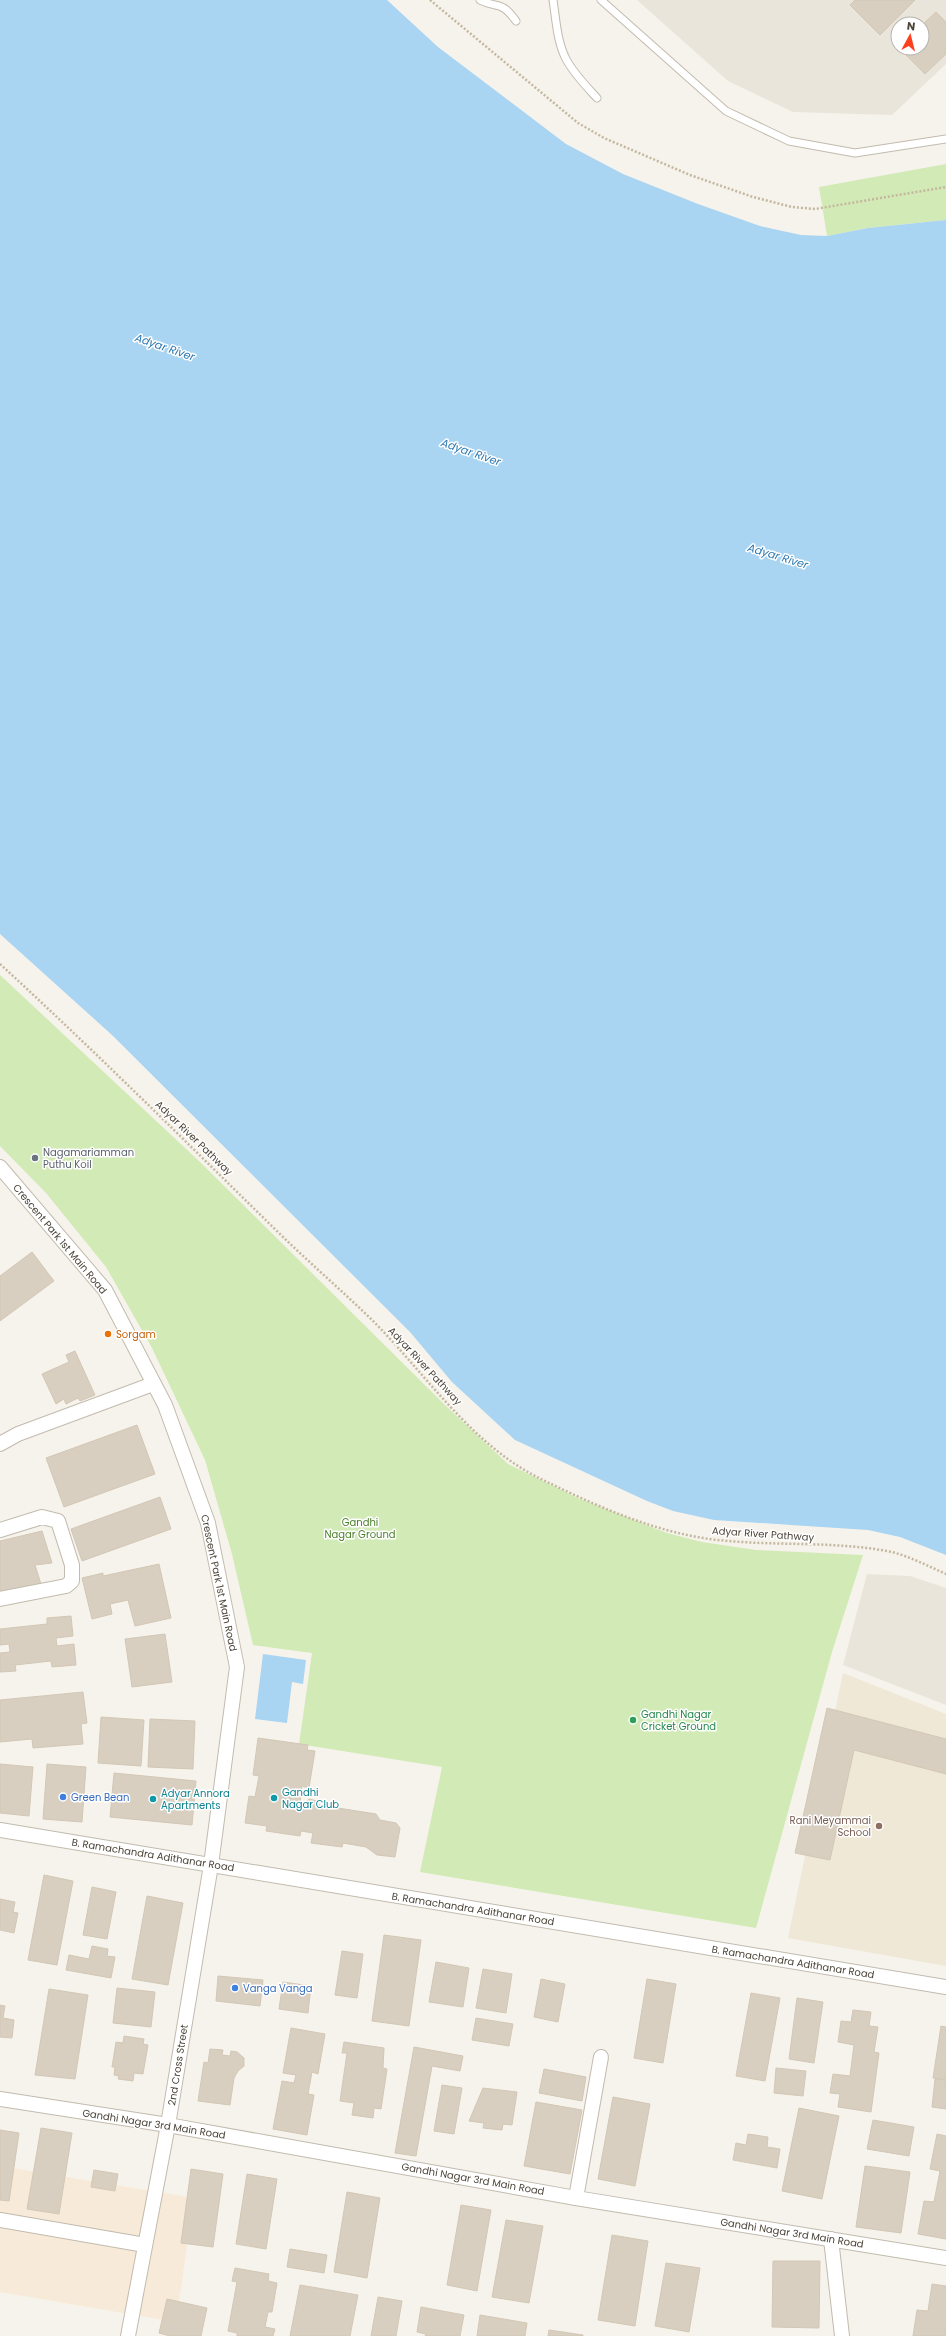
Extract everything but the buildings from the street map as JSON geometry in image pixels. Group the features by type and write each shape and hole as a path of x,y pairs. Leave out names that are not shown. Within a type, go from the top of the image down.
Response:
{"street":[{"name":"Crescent Park 1st Main Road","path":"0,1167 105,1290 165,1406 208,1522 237,1667 211,1865"},
{"path":"0,1444 18,1434 153,1384"},
{"path":"0,1530 42,1517 58,1521 72,1566 72,1581 66,1586 0,1599"},
{"name":"B. Ramachandra Adithanar Road","path":"0,1830 946,1987"},
{"name":"2nd Cross Street","path":"128,2336 168,2125 211,1865"},
{"path":"576,2198 601,2057"},
{"name":"Gandhi Nagar 3rd Main Road","path":"0,2099 168,2125 576,2198 946,2258"},
{"path":"0,2220 145,2246"},
{"path":"831,2239 842,2336"}],"lane":[{"path":"480,0 488,4 498,3 509,11 516,20"},
{"path":"553,0 555,17 565,58 576,74 597,98"},
{"path":"601,0 726,111 789,140 854,153 946,138"}],"path":[{"path":"430,0 578,123 604,138 690,175 746,195 792,207 815,209 946,187"},
{"name":"Adyar River Pathway","path":"0,964 75,1033 285,1239 370,1318 457,1414 510,1462 538,1477 609,1508 685,1535 746,1542 842,1546 891,1552 908,1557 946,1574"}],"shaded area":[{"path":"637,0 946,0 946,64 892,115 793,112 728,81"},
{"path":"867,1574 910,1576 946,1588 946,1705 843,1665"},
{"name":"Rani Meyammai School","path":"843,1673 946,1714 946,1966 788,1938"},
{"path":"0,2166 194,2198 176,2322 0,2292"}],"green space":[{"path":"946,164 946,220 868,228 827,236 819,187"},
{"name":"Gandhi Nagar Ground","path":"0,975 199,1161 446,1406 508,1464 578,1498 667,1533 702,1542 756,1550 863,1555 832,1652 756,1928 420,1872 442,1767 299,1744 312,1653 253,1645 232,1554 205,1460 152,1348 106,1267 46,1193 0,1146"}],"water":[{"name":"Adyar River","path":"0,0 387,0 438,47 566,144 623,174 698,204 760,226 801,235 827,236 868,228 946,220 946,1555 900,1537 868,1530 714,1520 673,1511 647,1501 515,1440 452,1382 410,1332 112,1035 0,934"},
{"path":"263,1654 306,1660 303,1684 292,1682 287,1723 255,1719"}],"place":[{"name":"Nagamariamman Puthu Koil","path":"35,1158"},
{"name":"Sorgam","path":"108,1334"},
{"name":"Gandhi Nagar Cricket Ground","path":"633,1720"},
{"name":"Green Bean","path":"63,1797"},
{"name":"Gandhi Nagar Club","path":"274,1798"},
{"name":"Adyar Annora Apartments","path":"153,1799"},
{"name":"Rani Meyammai School","path":"879,1826"},
{"name":"Vanga Vanga","path":"235,1988"}]}
